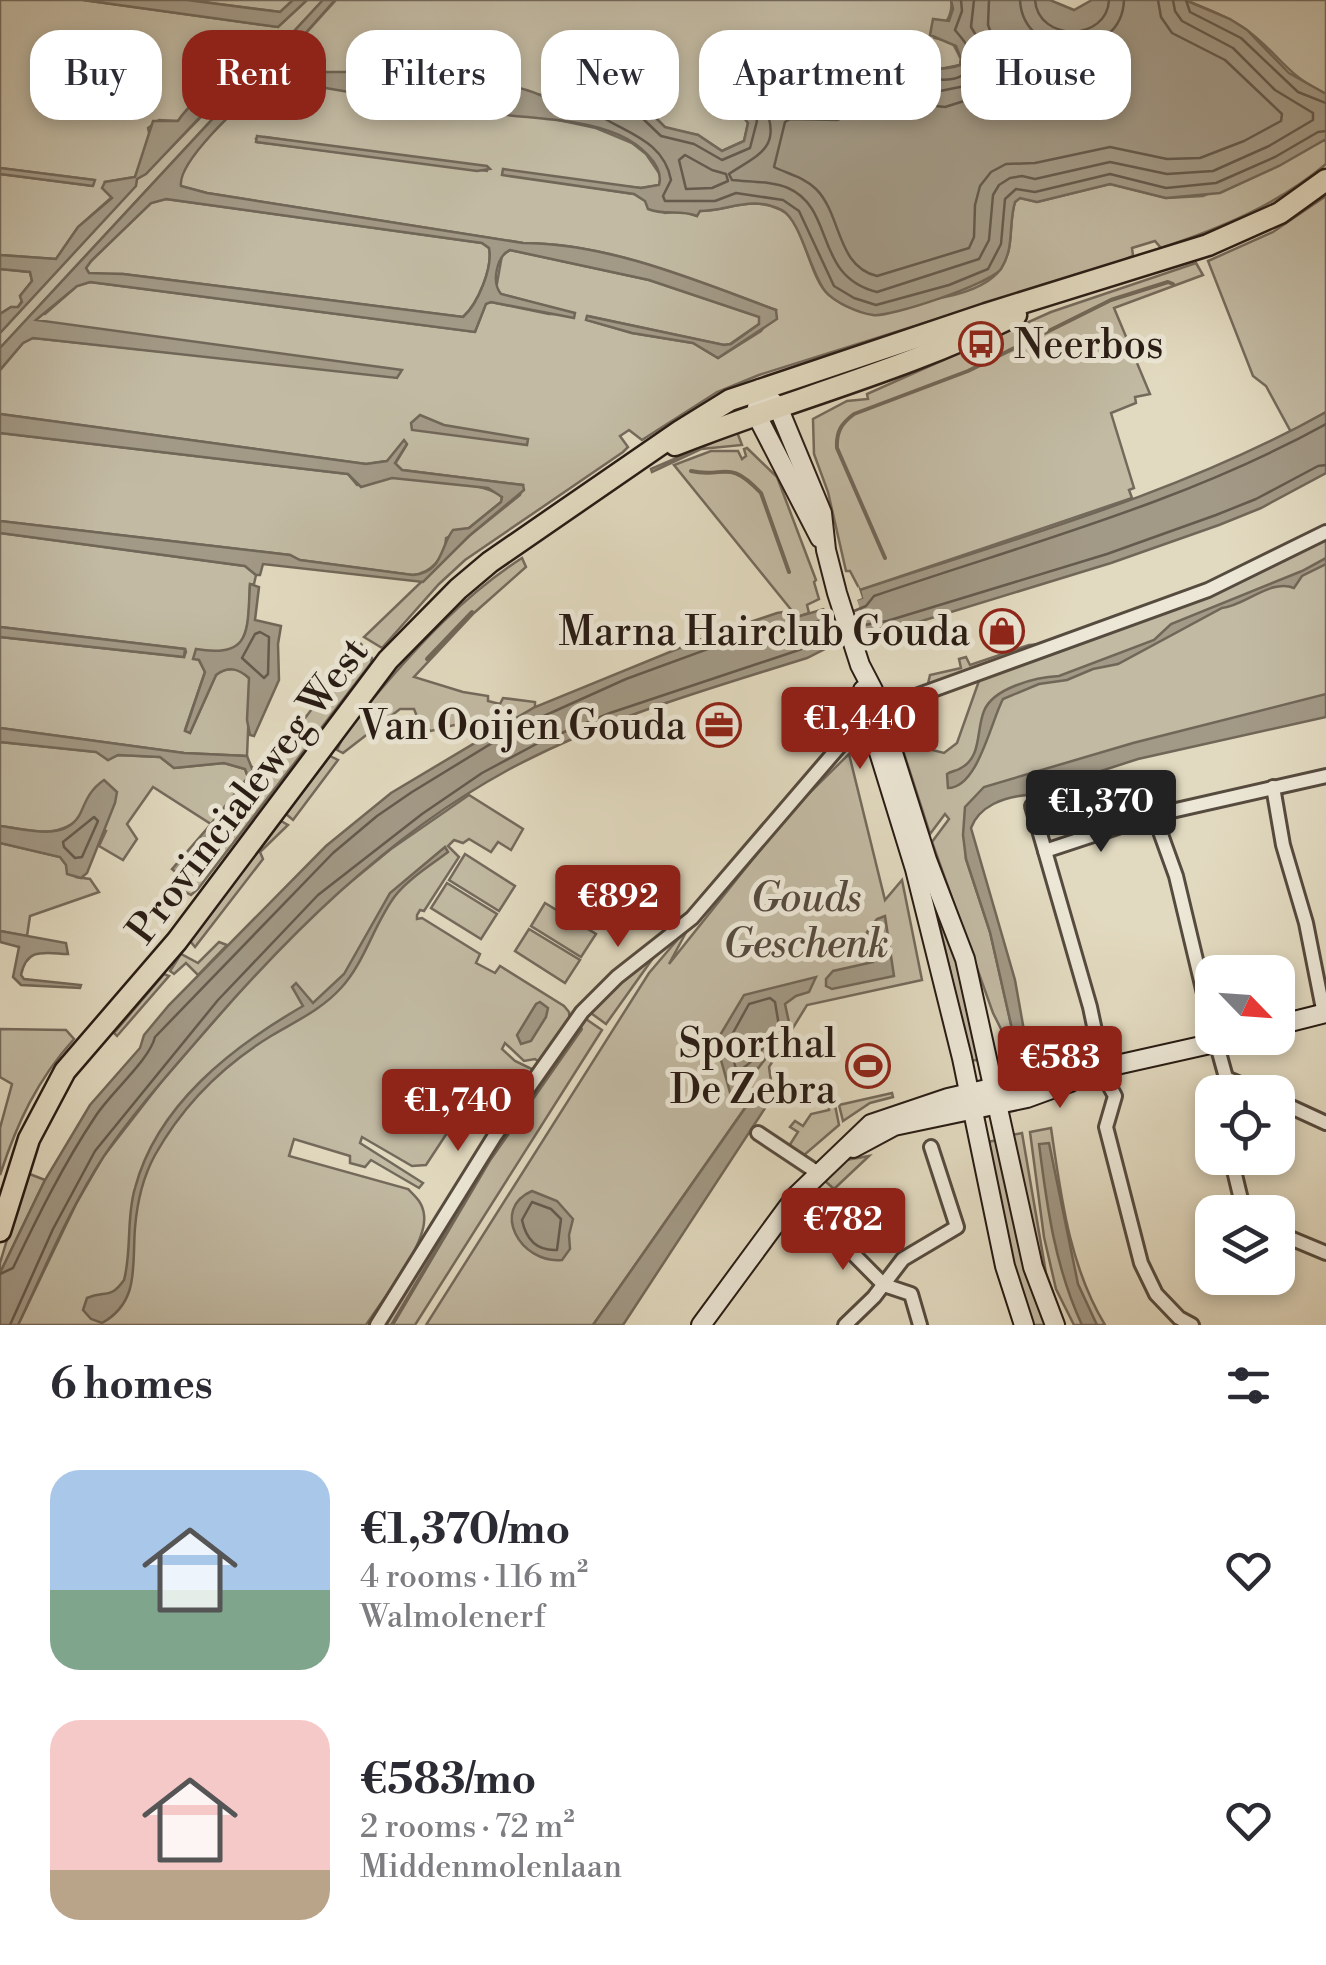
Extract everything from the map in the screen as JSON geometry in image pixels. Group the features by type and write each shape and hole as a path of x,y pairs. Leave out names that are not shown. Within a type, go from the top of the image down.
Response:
{"main road":[{"name":"Provincialeweg West","path":"0,1231 30,1139 65,1071 177,941 388,660 458,588 490,562 730,400 986,314 1208,246 1280,213 1326,180"},
{"name":"Provincialeweg West","path":"637,461 778,406 922,358 1054,296"},
{"path":"760,389 778,406 822,513 836,593 860,665 915,869 972,1101 1005,1266 1024,1325"},
{"path":"760,389 756,414 826,550"},
{"path":"875,719 965,959 1033,1267 1055,1325"},
{"path":"1295,1021 1325,1014"},
{"path":"701,1325 796,1196 871,1124 996,1096 1084,1067 1103,1068 1195,1042"}],"street":[{"path":"377,1325 494,1137 582,1012 617,978 687,923 748,857 844,741 916,696 1208,590 1326,532"},
{"path":"1046,851 1154,815 1326,776"},
{"path":"1273,787 1283,845 1306,923 1325,1014"},
{"path":"1032,806 1090,1006 1103,1068 1115,1096 1106,1128 1141,1262 1156,1294 1192,1325"},
{"path":"1154,815 1176,876 1195,955"},
{"path":"1295,1109 1326,1123"},
{"path":"758,1132 818,1173"},
{"path":"845,1325 912,1251 957,1226 931,1147"},
{"path":"796,1196 884,1284 911,1294 920,1325"},
{"path":"1295,1239 1326,1253"}],"green space":[{"path":"0,0 83,0 278,27 307,0 323,0 295,30 182,30 182,116 178,121 159,120 148,128 150,137 135,177 105,182 112,197 78,227 56,259 0,255 0,174 92,186 94,180 0,168"},
{"path":"187,0 293,0 281,12"},
{"path":"336,0 951,0 952,6 940,30 699,30 699,120 748,123 744,141 722,151 698,135 665,128 657,120 679,120 679,30 541,30 541,95 521,93 521,30 346,30 346,74 326,72 326,30 309,30"},
{"path":"1185,0 1326,0 1326,94 1293,73 1241,26"},
{"path":"941,39 952,42 960,65 941,69"},
{"path":"326,87 346,90 346,120 521,120 521,116 596,128 632,143 646,154 661,176 659,185 641,188 502,174 634,194 665,213 681,211 697,216 699,211 760,204 781,210 796,226 822,287 851,308 941,298 991,279 1005,260 1013,210 1020,198 1037,202 1110,184 1166,198 1203,196 1326,139 1326,164 1268,203 1205,232 1161,248 1155,241 1132,248 1133,256 1121,261 759,375 717,392 642,440 629,430 620,436 628,447 623,452 465,560 382,648 364,637 469,536 520,495 523,485 402,470 395,464 407,444 387,461 366,464 0,414 0,370 23,343 33,338 262,362 39,323 35,320 42,312 45,314 77,286 90,282 475,332 486,303 491,302 549,314 575,314 501,294 496,289 502,255 510,250 649,280 760,317 759,324 724,345 588,316 587,320 632,333 693,343 718,358 761,331 776,310 651,265 587,249 523,243 180,186 182,174 226,120 326,120","holes":["265,137 488,171 256,139"]},
{"path":"198,120 212,120 0,348 0,333"},
{"path":"1326,196 1326,412 1291,432 1266,386 1253,376 1208,261 1273,232"},
{"path":"166,199 482,243 489,248 489,265 479,294 463,317 123,274 89,274 86,268 91,261 151,203"},
{"path":"1196,263 1203,275 1114,308 1150,394 1135,397 1136,403 1111,413 1134,488 1129,490 1132,498 860,590 850,571 846,571 828,492 814,454 813,419 847,401 868,399 867,394 1051,312"},
{"path":"0,269 30,272 32,281 20,296 22,301 17,308 0,314"},
{"path":"737,432 742,445 701,449 652,472 651,469"},
{"path":"0,433 348,474 357,485 398,477 448,481 502,497 469,528 446,538 443,551 431,568 412,575 299,560 290,555 0,521"},
{"path":"747,448 777,477 816,580 819,599 807,605 809,613 797,617 674,465 711,451 738,451 742,459"},
{"path":"0,533 245,566 256,575 250,585 248,622 242,640 229,651 199,660 205,672 185,730 190,733 216,675 237,670 250,683 247,756 184,753 0,728 0,637 184,657 186,652 0,627"},
{"path":"1326,537 1326,708 1021,781 965,819 966,859 990,932 1015,1042 1006,1039 993,1013 932,842 949,819 945,814 930,834 892,716 918,701 924,748 944,753 957,743 980,678"},
{"path":"522,558 526,567 474,613 414,677 488,696 488,701 500,704 503,698 535,702 535,707 480,739 454,725 431,731 420,724 414,709 400,709 343,753 337,750 360,714 427,638 482,587"},
{"path":"361,644 372,658 371,663 198,889 191,895 169,883 250,783 252,767 265,771"},
{"path":"1045,644 927,688 930,675 961,668 959,659 966,657 970,665 1029,645"},
{"path":"0,742 97,752 108,760 118,755 160,757 174,768 224,763 245,769 248,777 211,824 153,787 127,824 137,839 123,860 99,846 106,831 78,819 51,831 0,826"},
{"name":"Gouds Geschenk","path":"849,754 885,900 902,880 922,980 807,1005 769,1067 773,1096 761,1085 593,1325 426,1325 649,973 690,925 669,964 792,810"},
{"path":"330,756 338,760 293,820 286,814"},
{"path":"469,795 523,829 511,850 498,842 491,852 469,839 463,843 454,840 448,846 459,857 417,919 422,918 480,954 476,963 495,973 500,966 564,1006 570,1025 542,1064 535,1059 524,1061 505,1043 502,1049 515,1061 536,1071 522,1092 486,1104 472,1095 426,1165 412,1166 362,1137 360,1143 423,1183 419,1188 371,1160 365,1167 350,1163 350,1156 294,1139 289,1156 408,1189 422,1207 419,1241 366,1325 18,1325 103,1157 162,1081 262,966 325,903 391,849"},
{"path":"281,821 288,825 260,852 263,859 195,947 190,941"},
{"path":"0,843 60,857 76,877 90,879 99,892 30,916 27,936 0,931"},
{"path":"465,854 515,886 499,911 449,880"},
{"path":"447,883 497,914 481,939 431,908"},
{"path":"932,893 941,911 986,1058 971,1061"},
{"path":"545,903 596,934 581,957 531,926"},
{"path":"529,929 580,960 565,983 515,951"},
{"path":"219,942 227,945 198,975 186,963 174,974 170,971 181,954 198,963"},
{"path":"661,947 606,1024 588,1011 596,999"},
{"path":"164,974 169,976 117,1036 114,1033"},
{"path":"583,1017 602,1030 415,1325 381,1325 487,1155"},
{"path":"0,1029 66,1030 74,1039 49,1070 30,1103 0,1175 0,1128 12,1084 0,1077"},
{"path":"892,1093 893,1097 870,1103 843,1121 839,1105"},
{"path":"835,1105 839,1125 803,1156 789,1146 798,1132 790,1127 795,1121 803,1126 811,1114"},
{"path":"1051,1128 1075,1254 1105,1325 1074,1325 1056,1289 1044,1237 1030,1132"},
{"path":"1022,1133 1046,1273 1065,1325 1059,1325 1048,1297 1012,1135"},
{"path":"998,1140 1050,1325 1030,1325 1017,1294 982,1143"},
{"path":"869,1156 834,1189 825,1181 846,1160"},
{"path":"27,1173 45,1180 0,1273 0,1263"}],"water":[{"path":"83,0 187,0 280,12 293,0 307,0 278,27"},
{"path":"323,0 335,0 308,30 295,30"},
{"path":"951,0 1050,0 1074,10 1092,0 1185,0 1247,30 1289,73 1326,94 1326,139 1279,166 1220,193 1166,198 1110,184 1037,202 1020,198 1015,202 1005,261 994,275 940,298 873,315 847,306 825,291 795,225 782,210 760,204 700,211 697,216 660,212 648,209 645,201 634,194 502,175 503,169 641,188 659,185 654,162 634,143 604,129 553,120 658,120 665,127 698,135 722,151 744,141 746,120 941,120 941,69 960,65 961,59 956,46 941,40 941,30 931,30 933,19 949,21"},
{"path":"326,72 346,72 346,92 326,88"},
{"path":"521,89 541,96 541,119 521,117"},
{"path":"182,116 182,120 197,120 137,179 136,186 0,333 0,314 18,307 22,302 20,296 32,281 30,272 0,269 0,255 56,259 78,227 112,198 102,188 105,182 135,177 153,121 178,121"},
{"path":"212,120 226,120 190,161 181,186 523,243 587,249 684,276 776,310 777,319 718,358 693,343 632,333 586,320 587,316 724,345 759,324 759,317 649,280 510,250 497,270 496,283 501,294 575,313 574,318 491,302 486,304 475,332 90,282 77,286 36,320 402,370 397,378 33,338 23,343 0,370 0,348","holes":["166,199 482,243 489,248 483,285 463,317 89,273 86,268 151,203"]},
{"path":"257,136 490,169 477,171 256,142"},
{"path":"0,168 95,180 93,186 0,174"},
{"path":"1326,412 1326,473 1261,508 1111,563 835,644 807,658 617,721 508,770 420,826 301,928 160,1084 114,1141 92,1176 18,1325 0,1325 0,1273 45,1180 90,1105 140,1048 144,1035 169,1005 326,846 391,793 535,707 709,636 777,613 797,617 862,598 860,590 1038,532 1214,467"},
{"path":"0,414 366,464 387,461 404,440 407,444 395,463 402,470 523,485 524,490 469,536 423,582 263,564 260,575 256,575 245,566 0,533 0,521 290,555 300,560 413,575 435,564 453,530 469,528 502,497 488,488 392,478 361,487 348,474 0,433"},
{"path":"420,415 444,425 528,439 527,445 412,430 411,423"},
{"path":"1326,558 1326,564 1302,576 1294,588 1267,589 1222,608 1118,664 1039,684 1003,699 975,766 968,777 948,788 947,774 972,757 984,711 996,696 1028,681 1059,676 1154,640 1171,624"},
{"path":"250,584 259,587 255,620 281,626 279,680 254,736 250,735 247,720 249,678 233,669 216,675 190,733 185,731 205,672 199,660 193,659 196,649 215,651 237,645 247,627"},
{"path":"0,627 185,649 184,657 0,637"},
{"path":"1326,694 1326,717 1138,759 1001,801 980,814 971,828 1015,980 1028,1053 1021,1054 990,932 966,859 965,807 984,787 1133,743"},
{"path":"0,728 184,753 247,756 253,771 250,783 179,875 172,869 243,787 248,777 245,769 224,763 174,768 160,757 118,755 108,760 96,752 0,742"},
{"path":"104,780 117,792 115,803 87,873 81,878 67,874 60,857 0,843 0,826 45,832 66,828 75,822 90,794"},
{"path":"445,847 448,852 395,896 357,967 341,988 317,1009 236,1060 178,1120 155,1155 141,1190 128,1293 123,1304 102,1323 91,1319 83,1310 87,1298 111,1292 124,1280 135,1188 146,1158 179,1105 224,1060 303,1006 292,987 296,983 313,1003 344,974 390,893"},
{"path":"885,916 894,976 832,989 826,986 833,971 873,962 867,932 877,919"},
{"path":"0,931 66,943 68,954 32,956 21,975 24,979 81,985 80,988 21,985 13,977 19,947 0,942"},
{"path":"816,977 809,992 785,1004 790,1027 742,1089 731,1096 716,1042 744,995"},
{"path":"540,1002 548,1008 546,1017 531,1041 521,1044 517,1035"},
{"path":"762,1084 773,1096 623,1325 593,1325"},
{"path":"1049,1143 1078,1284 1097,1325 1082,1325 1059,1259 1039,1144"},
{"path":"532,1191 557,1201 573,1219 570,1249 562,1260 534,1253 516,1234 513,1210"}],"pier":[{"path":"858,586 862,598 857,600 869,639 837,649 823,604 856,594"}],"waterway":[{"path":"885,558 837,448 839,432 846,421 854,414 968,371 1111,300 1168,282 1173,284"},
{"path":"691,471 733,472 761,493 789,572"},
{"path":"427,659 472,612"},
{"path":"392,1325 490,1159 581,1029"}],"place":[{"name":"Neerbos","path":"981,344"},
{"name":"Marna Hairclub Gouda","path":"1002,631"},
{"name":"Van Ooijen Gouda","path":"719,725"},
{"name":"Sporthal De Zebra","path":"868,1066"}]}
